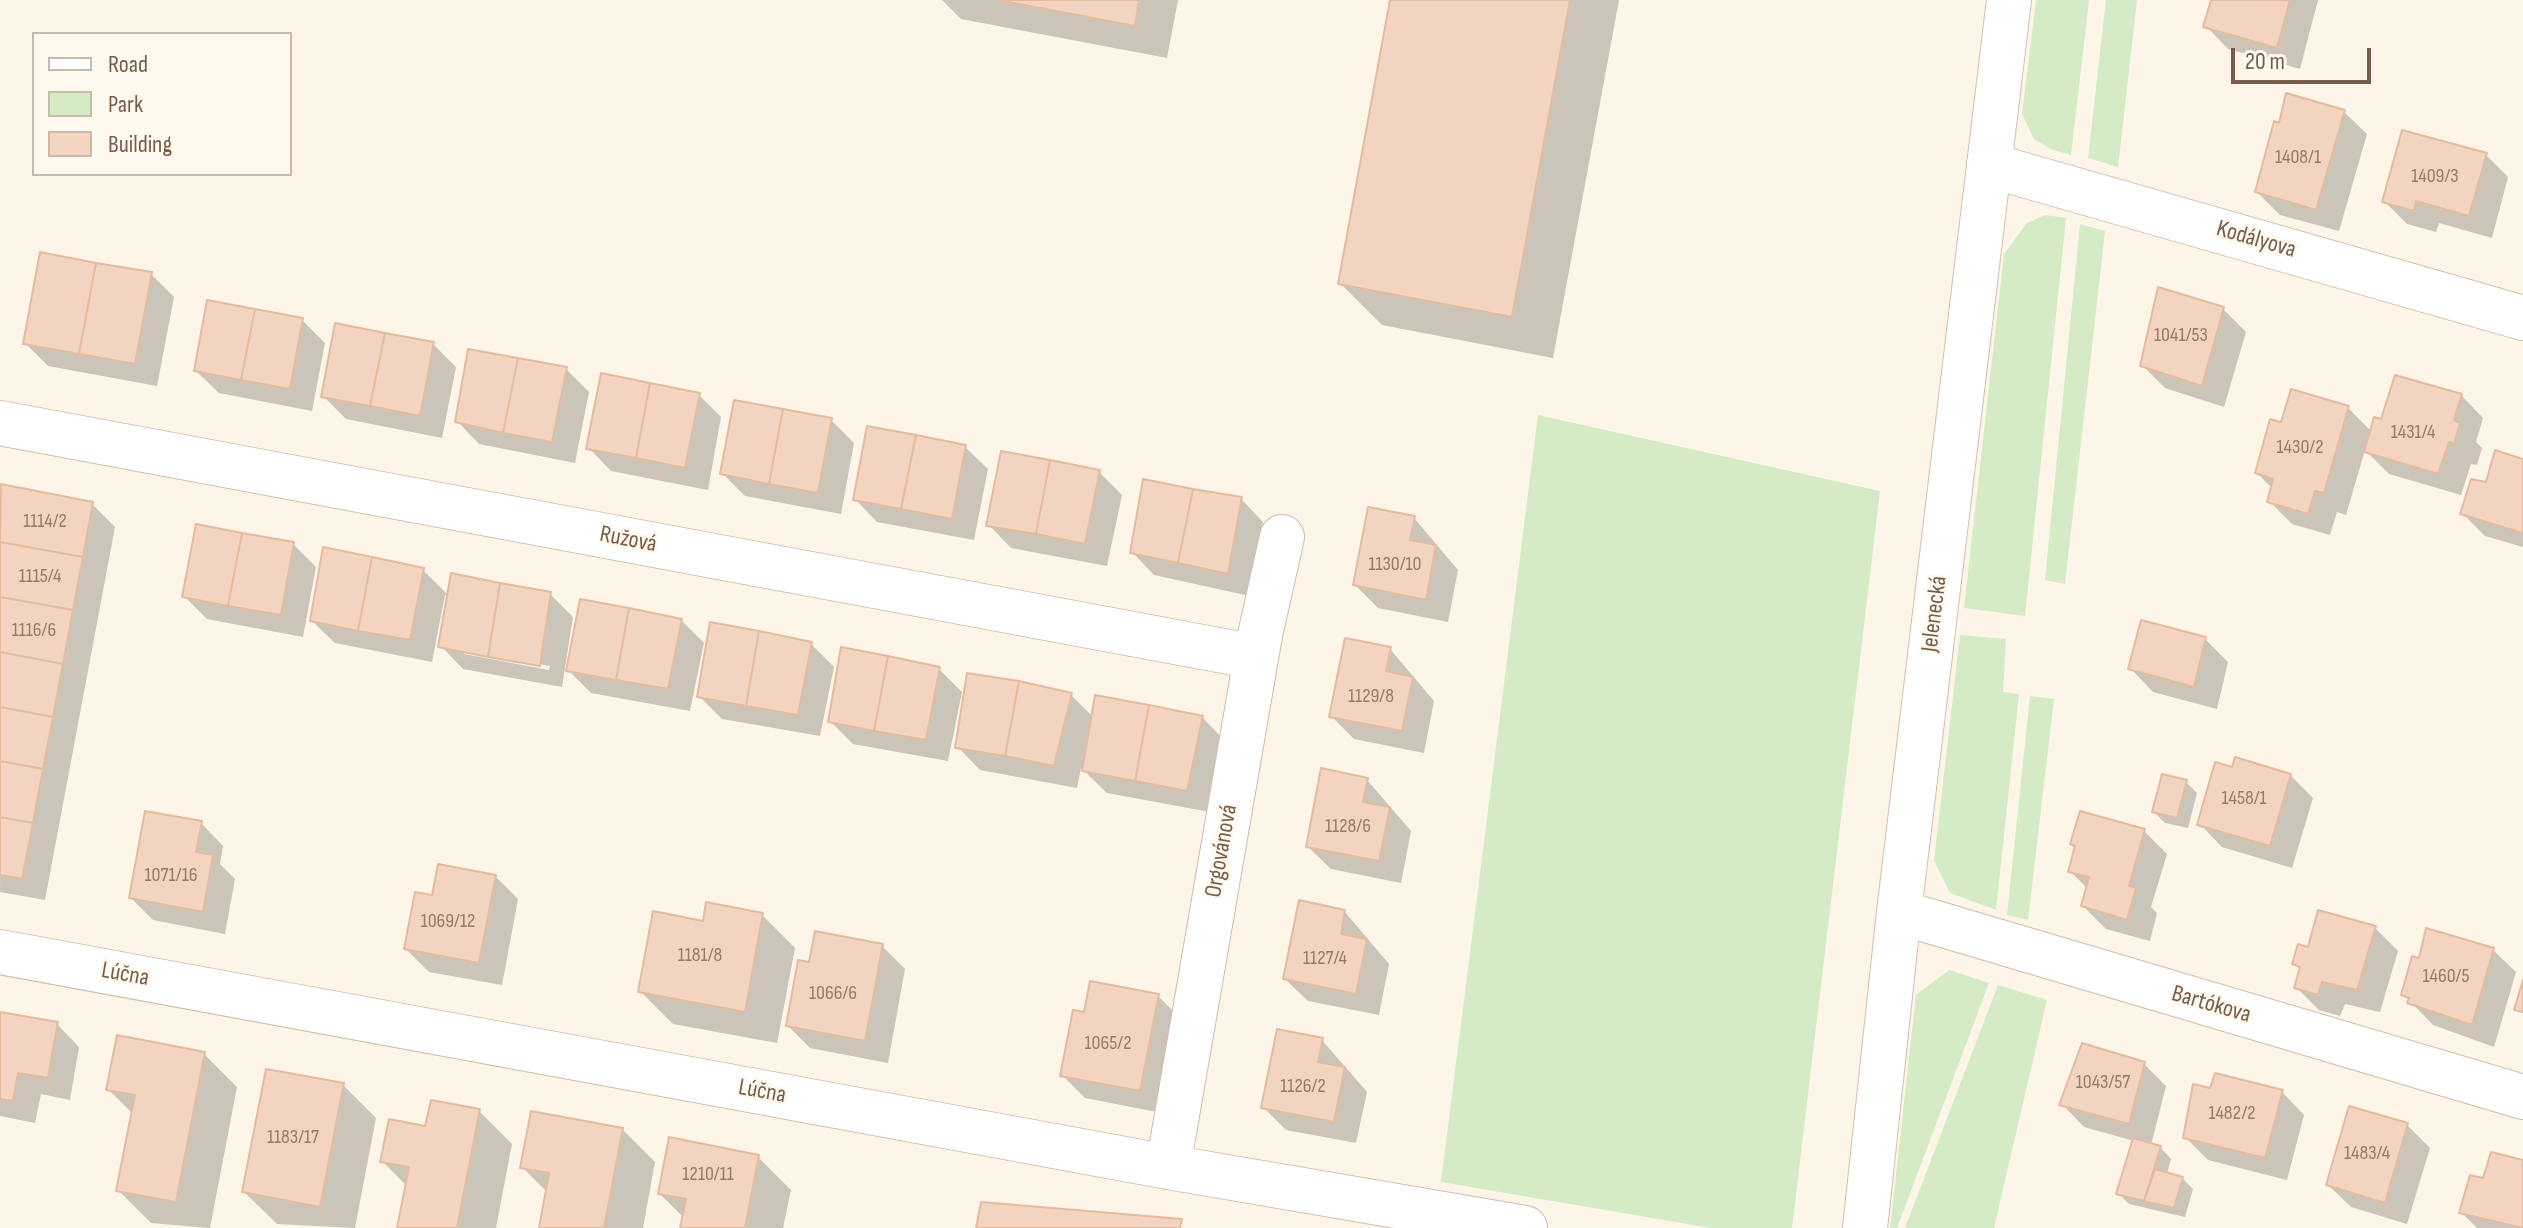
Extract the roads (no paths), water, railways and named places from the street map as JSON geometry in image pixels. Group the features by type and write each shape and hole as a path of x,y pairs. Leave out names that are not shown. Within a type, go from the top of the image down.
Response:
{"street":[{"name":"Jelenecká","path":"1865,1228 1899,912 2009,0"},
{"name":"Kodályova","path":"1989,165 2523,318"},
{"name":"Ružová","path":"0,423 1256,657"},
{"name":"Orgovánová","path":"1168,1167 1256,657 1282,537"},
{"name":"Bartókova","path":"1899,912 2523,1097"},
{"name":"Lúčna","path":"0,952 1168,1167 1525,1228"}]}
